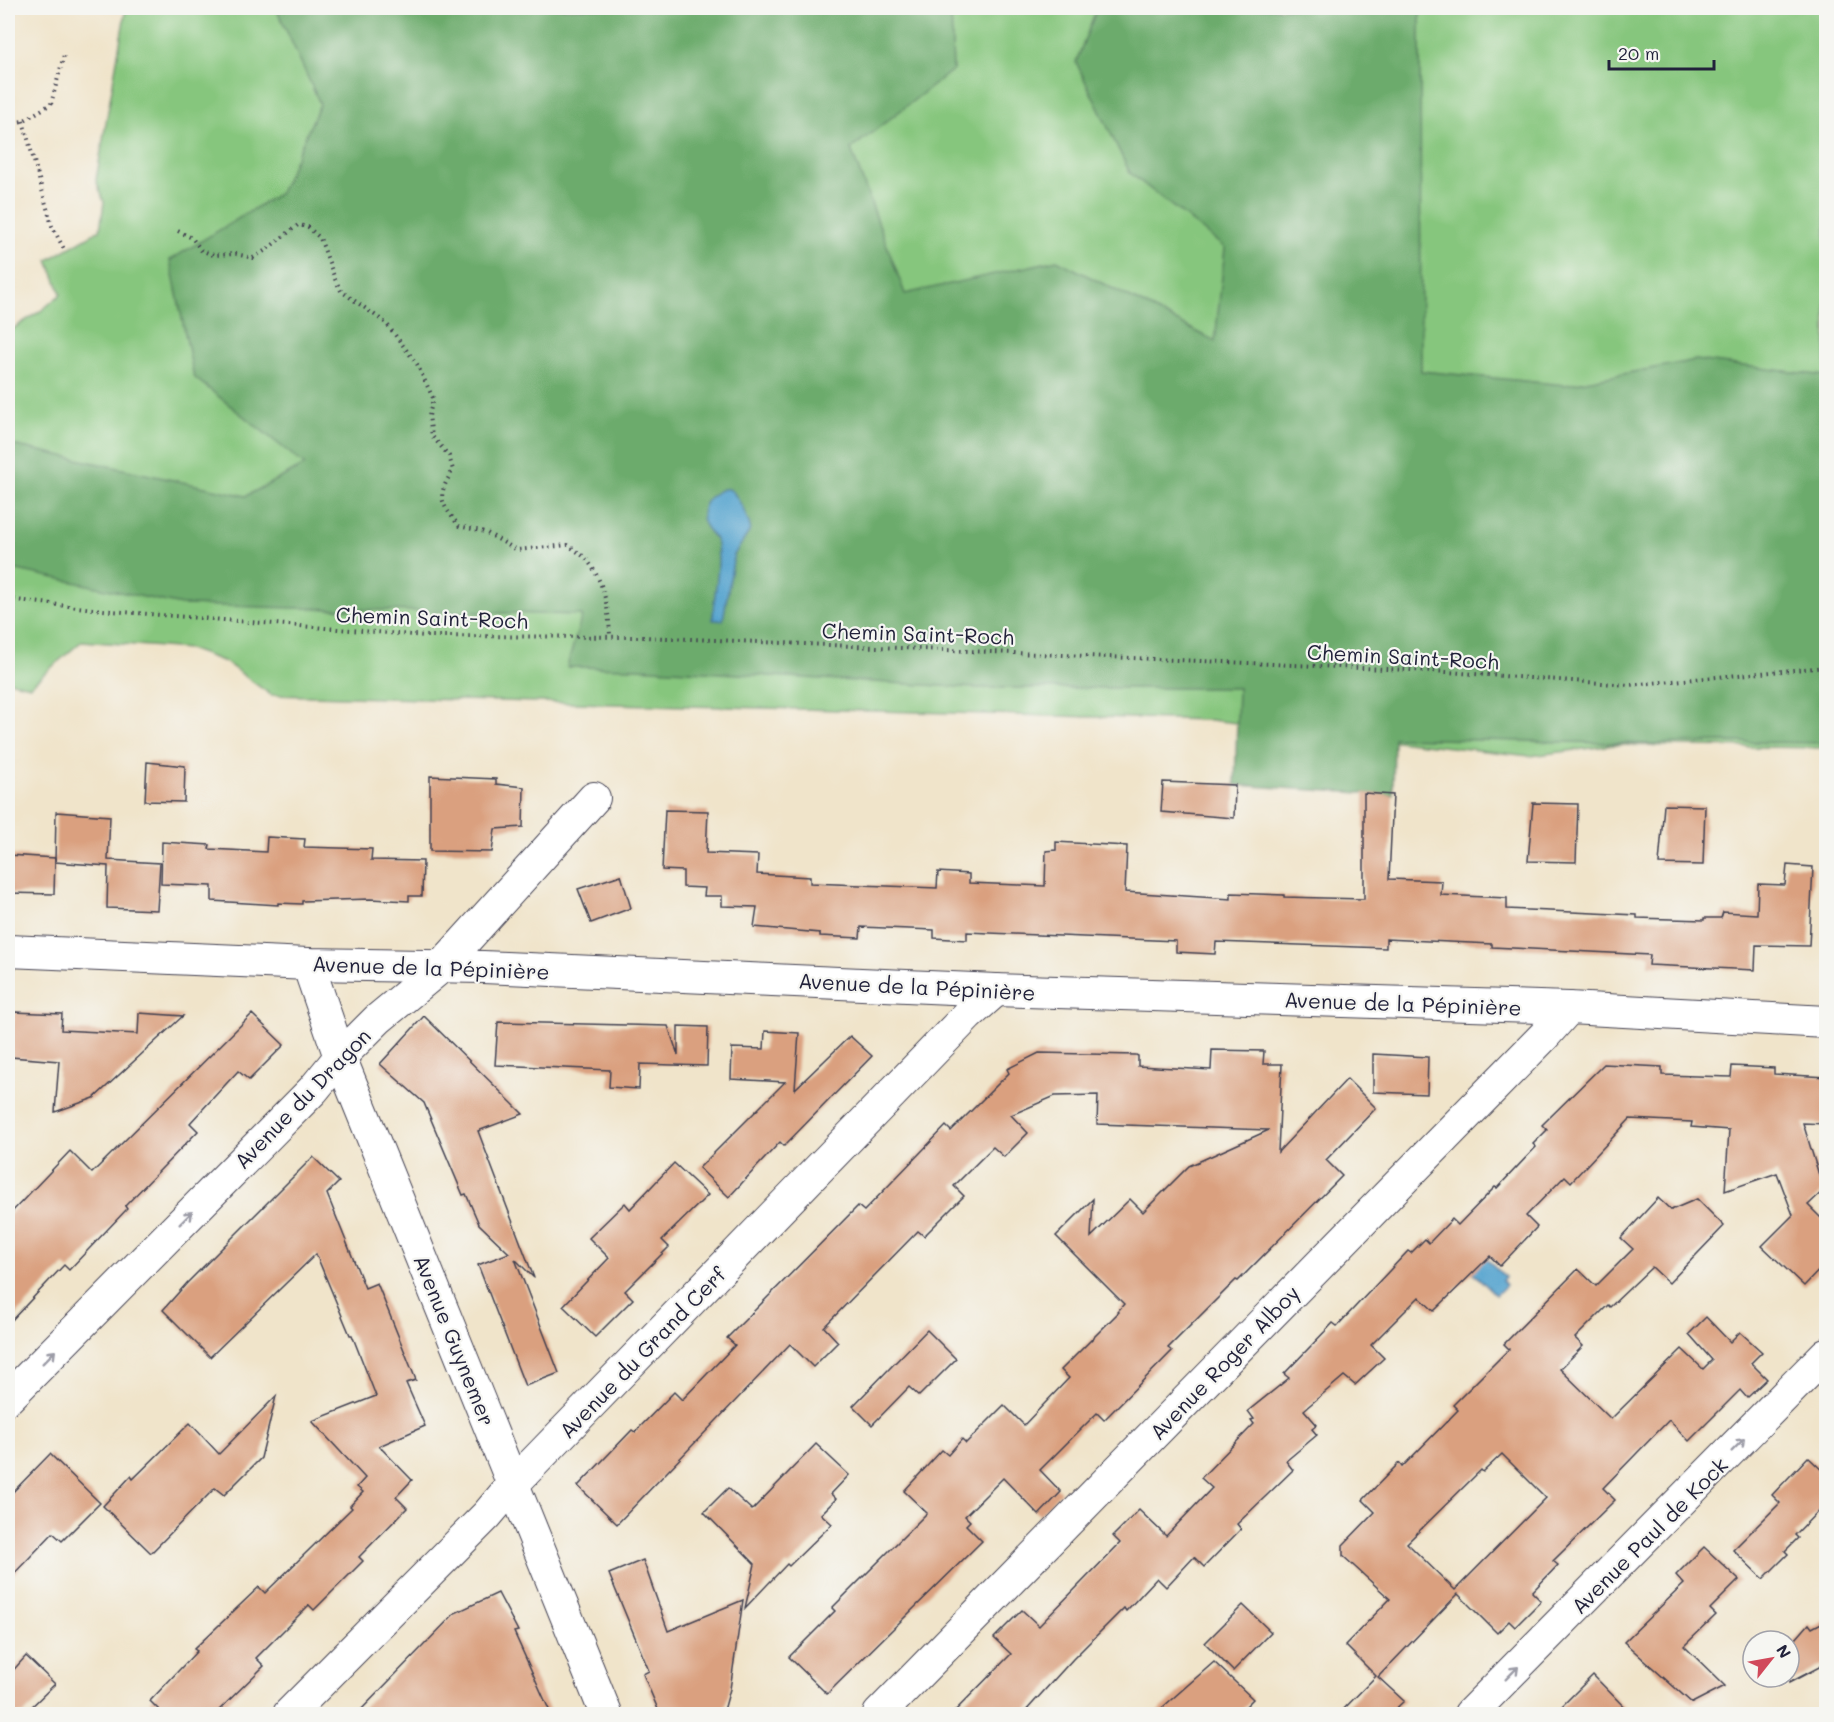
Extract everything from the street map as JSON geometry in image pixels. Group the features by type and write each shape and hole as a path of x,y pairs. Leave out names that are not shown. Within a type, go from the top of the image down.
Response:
{"street":[{"name":"Avenue du Dragon","path":"8,1398 313,1089 340,1057 378,1019 441,967 594,798"},
{"name":"Avenue de la Pépinière","path":"8,951 308,964 495,967 996,990 1569,1008 1827,1022"},
{"name":"Avenue Guynemer","path":"308,964 340,1057 606,1714"},
{"name":"Avenue du Grand Cerf","path":"289,1714 478,1523 514,1483 968,1015 996,990"},
{"name":"Avenue Roger Alboy","path":"879,1714 1569,1008"},
{"name":"Avenue Paul de Kock","path":"1470,1714 1813,1386 1827,1354"}],"path":[{"path":"8,123 23,121 51,104 64,55"},
{"path":"23,121 52,226 65,251"},
{"path":"178,231 192,238 201,250 213,255 236,254 253,258 298,225 308,227 320,238 341,291 386,323 417,364 433,398 429,416 432,436 449,456 453,470 443,487 443,504 459,526 485,532 517,550 568,545 586,558 596,574 609,613 610,636"},
{"name":"Chemin Saint-Roch","path":"8,599 122,612 426,636 610,636 1433,671 1629,685 1827,667"}],"green space":[{"path":"126,8 1826,8 1826,748 1614,745 1530,756 1210,720 271,695 225,662 189,649 82,641 30,686 8,681 8,332 42,310 61,294 48,260 100,230 104,202 96,180"},
{"path":"276,8 951,8 953,70 851,149 905,294 1057,260 1215,341 1225,248 1130,173 1076,62 1097,8 1420,8 1421,371 1565,385 1696,360 1826,376 1826,743 1652,744 1394,738 1393,795 1235,785 1238,688 975,688 637,668 567,667 582,615 181,605 8,568 8,444 246,496 305,465 194,377 170,260 280,193 320,104"}],"water":[{"path":"723,489 729,489 734,493 750,526 749,532 734,555 723,620 713,620 718,554 716,541 702,517 708,500"},
{"path":"1473,1245 1505,1277 1502,1280 1506,1285 1496,1295 1459,1259"}],"building":[{"path":"147,762 185,766 184,802 145,801"},
{"path":"430,776 496,779 496,784 524,787 523,827 495,829 492,852 430,851"},
{"path":"1163,782 1235,785 1234,818 1161,812"},
{"path":"1364,793 1393,795 1389,879 1442,881 1441,895 1507,898 1507,909 1704,920 1704,918 1721,918 1723,912 1757,914 1758,884 1785,885 1787,865 1813,867 1809,946 1756,945 1755,970 1649,965 1650,955 1386,939 1386,948 1216,942 1215,954 1176,952 1176,941 967,932 967,940 934,938 934,930 861,927 860,938 820,936 820,933 754,927 757,907 722,906 722,896 704,896 705,888 683,887 683,871 662,870 665,810 708,811 706,853 758,855 757,874 810,877 810,883 937,888 938,872 969,874 969,883 1045,886 1046,851 1056,850 1056,842 1127,846 1125,892 1231,899 1231,893 1364,899"},
{"path":"1533,803 1578,804 1576,862 1528,861"},
{"path":"1664,805 1705,806 1703,865 1659,864"},
{"path":"56,812 110,816 108,860 160,863 157,910 107,908 108,866 55,862"},
{"path":"267,837 305,839 304,847 372,849 371,860 423,861 422,896 409,896 409,901 370,899 302,901 302,904 278,903 278,905 212,901 212,886 161,884 162,842 210,845 209,849 266,852"},
{"path":"8,855 55,858 54,894 8,893"},
{"path":"621,875 631,908 591,923 578,889"},
{"path":"14,1012 62,1014 61,1030 138,1034 139,1013 183,1016 94,1098 55,1112 59,1061 11,1057"},
{"path":"252,1014 284,1045 249,1080 238,1071 190,1123 198,1131 125,1206 127,1209 69,1270 64,1265 8,1324 8,1216 70,1151 92,1173"},
{"path":"424,1016 523,1114 478,1131 534,1278 515,1259 559,1373 525,1386 478,1265 509,1253 479,1224 466,1194 463,1195 424,1103 380,1064"},
{"path":"498,1022 668,1026 678,1055 678,1026 708,1027 707,1066 640,1064 639,1089 609,1087 610,1070 495,1065"},
{"path":"765,1031 799,1033 795,1089 850,1036 872,1056 784,1146 780,1142 729,1197 699,1168 785,1082 731,1079 732,1048 764,1049"},
{"path":"1212,1050 1264,1051 1263,1064 1282,1064 1278,1152 1347,1079 1376,1108 1326,1160 1342,1176 1168,1348 1172,1351 1104,1420 1097,1413 1040,1470 1061,1492 1039,1515 1003,1478 965,1516 970,1521 966,1525 982,1541 827,1694 789,1657 835,1611 832,1608 927,1513 904,1491 942,1450 948,1455 962,1439 966,1443 1004,1405 1024,1425 1069,1378 1061,1370 1119,1312 1124,1304 1056,1236 1093,1199 1091,1237 1130,1199 1143,1212 1189,1166 1269,1130 1097,1124 1098,1095 1055,1096 1011,1115 1028,1133 1004,1157 993,1147 954,1186 964,1196 924,1236 918,1231 824,1327 838,1342 813,1367 790,1344 617,1524 578,1486 632,1430 635,1432 674,1392 682,1400 735,1345 727,1338 858,1206 864,1211 946,1126 951,1131 1009,1073 1007,1069 1039,1053 1136,1055 1138,1066 1211,1070"},
{"path":"1373,1054 1428,1057 1427,1094 1373,1092"},
{"path":"1604,1064 1662,1067 1662,1075 1731,1077 1732,1066 1774,1068 1774,1074 1827,1077 1827,1124 1803,1123 1819,1175 1827,1182 1827,1187 1808,1205 1827,1224 1827,1262 1804,1286 1762,1246 1793,1215 1777,1173 1725,1191 1729,1130 1691,1127 1692,1122 1630,1119 1571,1182 1565,1176 1526,1216 1537,1227 1500,1266 1490,1256 1434,1311 1419,1297 1371,1345 1384,1358 1355,1385 1344,1376 1304,1410 1317,1425 1312,1429 1317,1435 1286,1461 1293,1470 1237,1524 1241,1529 1204,1567 1194,1557 1166,1587 1157,1578 1126,1611 1124,1608 1073,1659 1023,1714 952,1714 1011,1654 994,1638 1022,1610 1039,1626 1120,1543 1113,1536 1139,1510 1166,1536 1212,1488 1201,1478 1254,1424 1251,1420 1254,1419 1248,1411 1289,1378 1284,1374 1333,1323 1337,1326 1408,1251 1411,1253 1425,1239 1429,1243 1452,1219 1458,1225 1495,1187 1497,1188 1536,1147 1533,1144 1547,1130 1542,1125"},
{"path":"313,1157 339,1182 327,1194 365,1288 377,1283 416,1380 406,1383 425,1426 379,1446 412,1480 396,1497 407,1508 359,1557 363,1561 314,1610 309,1605 256,1658 264,1666 215,1714 163,1714 150,1701 197,1651 194,1649 259,1587 265,1593 352,1508 350,1506 363,1492 357,1487 365,1478 312,1421 376,1396 316,1254 210,1357 163,1310"},
{"path":"674,1163 708,1195 662,1240 669,1247 625,1291 633,1299 595,1337 563,1306 609,1258 589,1238 625,1203 630,1209"},
{"path":"1658,1198 1671,1210 1697,1199 1724,1226 1669,1283 1652,1267 1610,1307 1608,1305 1575,1338 1583,1346 1560,1369 1611,1419 1682,1349 1703,1369 1712,1360 1689,1334 1706,1317 1730,1342 1740,1332 1762,1352 1751,1363 1767,1379 1747,1398 1740,1390 1689,1441 1669,1420 1603,1488 1615,1500 1553,1561 1558,1565 1532,1592 1541,1601 1515,1627 1509,1621 1497,1633 1458,1594 1378,1677 1404,1701 1390,1714 1339,1714 1376,1676 1345,1645 1390,1599 1343,1556 1343,1545 1375,1512 1363,1500 1399,1463 1402,1467 1458,1410 1453,1405 1509,1349 1504,1344 1578,1269 1596,1286 1633,1249 1621,1238","holes":["1502,1454 1546,1498 1455,1590 1407,1543 1481,1470 1483,1472"]},
{"path":"927,1330 956,1359 919,1396 909,1387 872,1425 853,1406"},
{"path":"276,1396 261,1458 224,1495 215,1488 151,1553 103,1506 131,1476 133,1479 190,1423 219,1454"},
{"path":"816,1444 849,1475 831,1494 836,1499 821,1514 832,1524 789,1566 787,1564 745,1608 755,1564 704,1512 728,1488 752,1510"},
{"path":"50,1454 100,1503 62,1541 53,1533 8,1580 8,1497"},
{"path":"1808,1457 1827,1475 1827,1502 1795,1535 1798,1538 1785,1551 1788,1554 1763,1579 1733,1550 1780,1503 1772,1495"},
{"path":"1704,1547 1739,1580 1710,1609 1716,1615 1684,1646 1725,1686 1692,1703 1624,1642 1684,1584 1676,1575"},
{"path":"643,1560 668,1631 743,1600 730,1689 723,1714 660,1714 643,1674 649,1671 609,1574"},
{"path":"498,1593 518,1631 514,1632 551,1714 357,1714 455,1613"},
{"path":"1243,1605 1271,1632 1233,1671 1205,1643"},
{"path":"1827,1620 1825,1664 1801,1677 1801,1633 1809,1624 1812,1628"},
{"path":"26,1656 55,1684 24,1714 8,1714 8,1676"},
{"path":"1214,1662 1253,1699 1238,1714 1155,1714"},
{"path":"1593,1675 1631,1714 1554,1714"}]}
